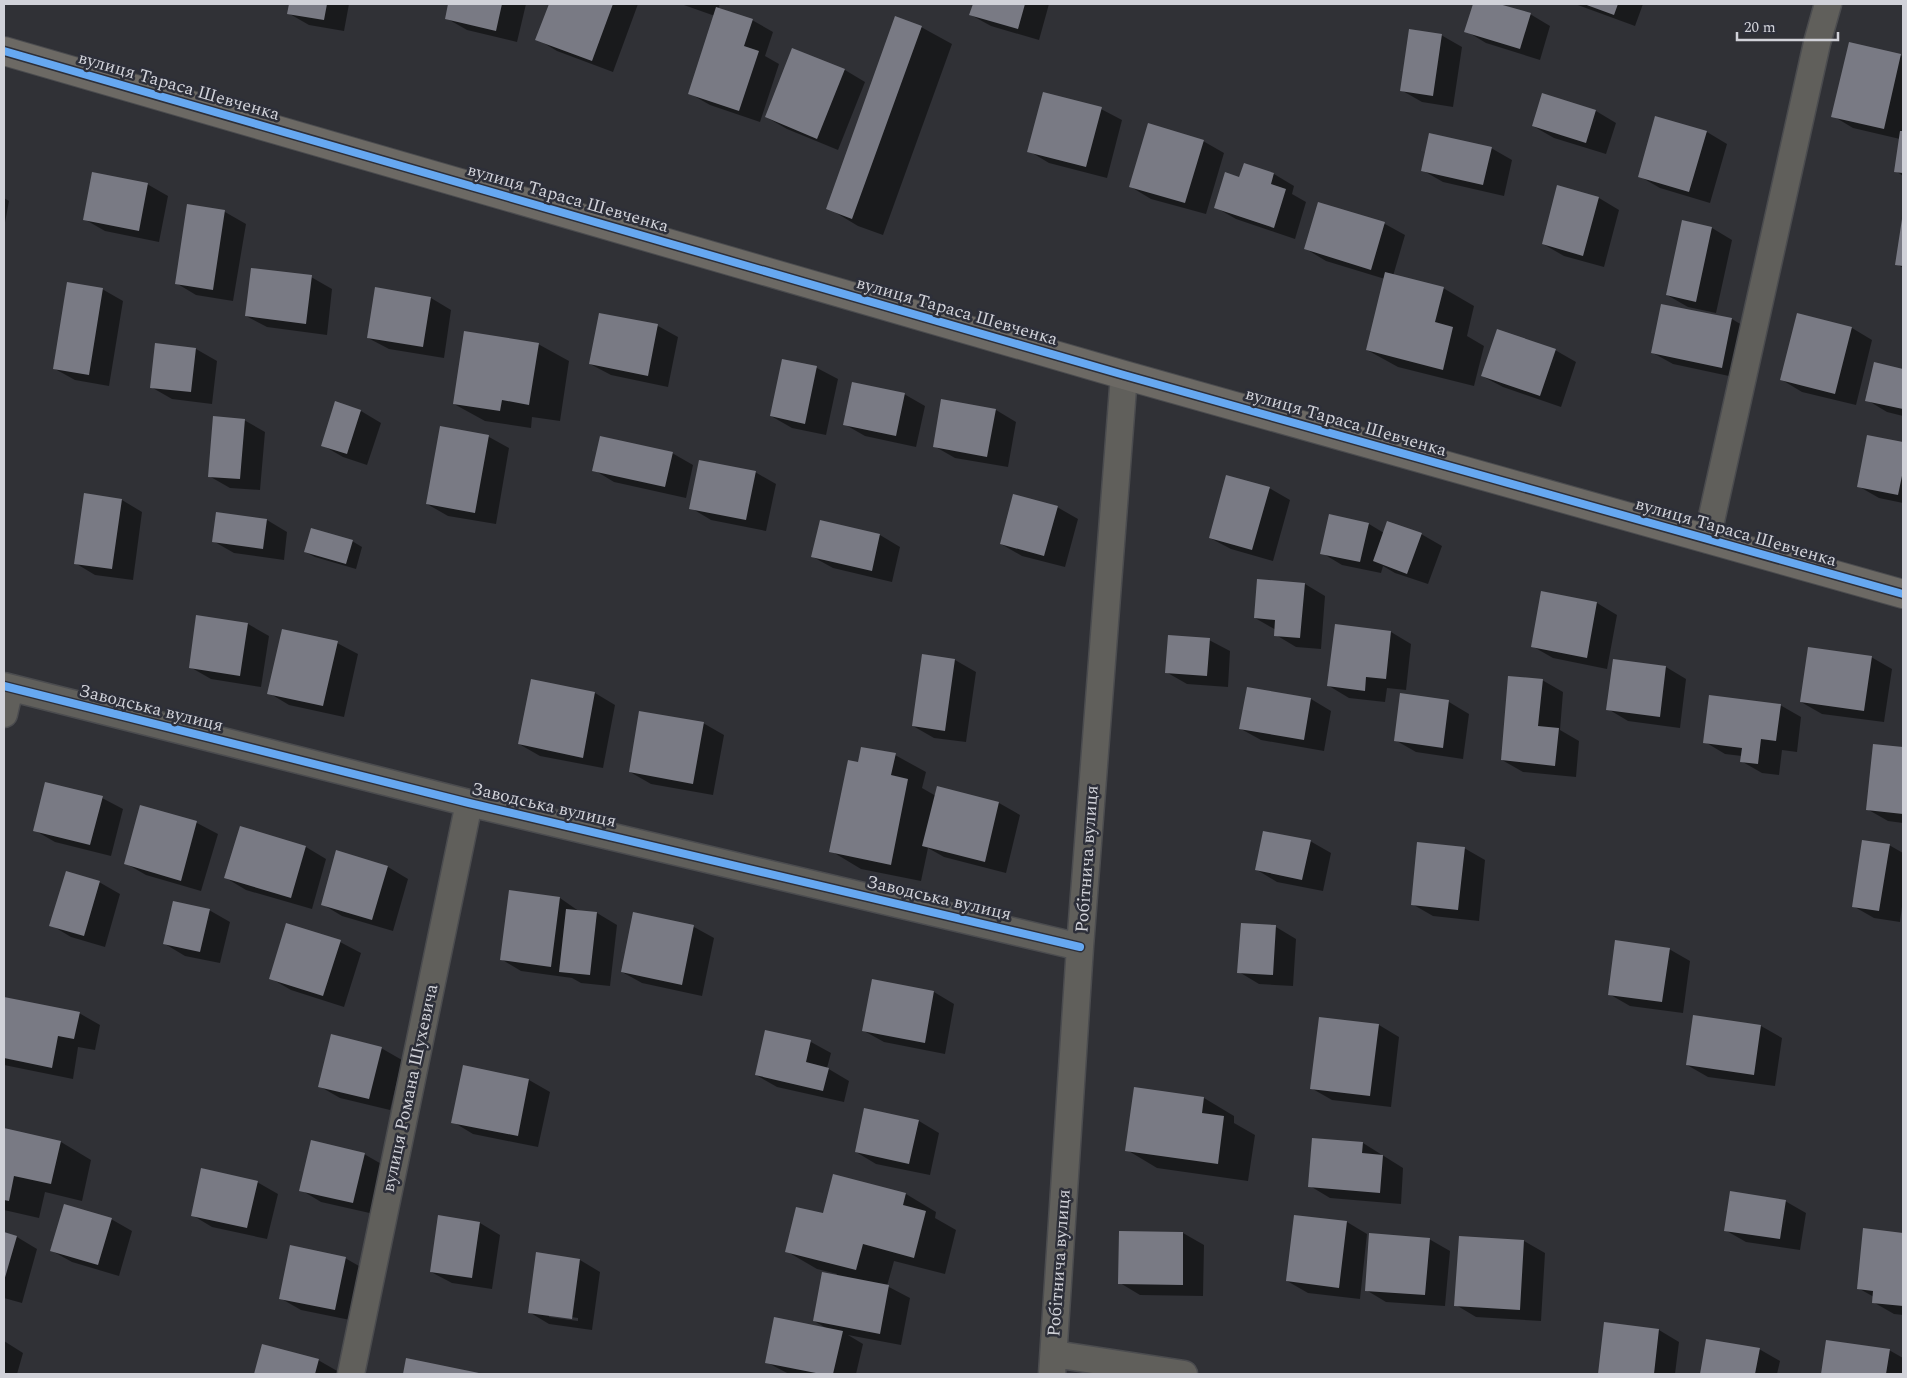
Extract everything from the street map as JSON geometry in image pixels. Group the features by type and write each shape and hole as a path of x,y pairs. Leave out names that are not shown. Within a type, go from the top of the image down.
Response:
{"street":[{"name":"вулиця Тараса Шевченка","path":"1707,539 1817,43 1828,4"},
{"name":"вулиця Тараса Шевченка","path":"4,51 1124,375 1903,594"},
{"name":"Робітнича вулиця","path":"1053,1364 1080,947 1124,375"},
{"name":"Заводська вулиця","path":"7,687 469,803 1080,947"},
{"path":"4,714 7,687"},
{"name":"вулиця Романа Шухевича","path":"351,1374 469,803"},
{"path":"1053,1364 1184,1374"}],"building":[{"path":"289,4 327,4 324,20 287,14"},
{"path":"448,4 502,4 496,31 445,19"},
{"path":"549,4 613,4 592,61 535,40"},
{"path":"973,4 1025,4 1018,29 969,15"},
{"path":"1473,4 1499,4 1531,13 1520,49 1464,32"},
{"path":"1584,4 1618,4 1614,15"},
{"path":"716,7 753,19 744,46 759,51 739,111 688,94"},
{"path":"895,16 922,26 852,219 826,209"},
{"path":"1409,29 1442,34 1433,96 1400,91"},
{"path":"1849,42 1901,54 1884,129 1831,117"},
{"path":"792,48 845,69 817,139 765,117"},
{"path":"1043,92 1102,107 1086,167 1027,152"},
{"path":"1542,93 1596,110 1586,143 1532,126"},
{"path":"1655,116 1707,131 1689,192 1638,177"},
{"path":"1148,123 1204,140 1185,203 1129,187"},
{"path":"1900,131 1903,131 1903,173 1894,172"},
{"path":"1429,133 1492,147 1483,185 1421,171"},
{"path":"1244,163 1274,173 1271,184 1286,189 1274,228 1214,208 1225,172 1239,177"},
{"path":"92,172 148,183 139,231 83,220"},
{"path":"1557,185 1599,197 1583,256 1542,244"},
{"path":"1318,202 1385,222 1371,270 1304,249"},
{"path":"187,204 225,210 213,290 175,284"},
{"path":"1903,219 1903,266 1895,265"},
{"path":"1682,220 1712,227 1696,302 1666,295"},
{"path":"251,268 312,275 306,324 245,316"},
{"path":"1385,272 1444,287 1435,322 1453,327 1443,370 1366,350"},
{"path":"67,282 103,288 89,375 53,369"},
{"path":"375,287 431,297 423,347 367,338"},
{"path":"1661,304 1732,318 1722,368 1651,353"},
{"path":"599,313 658,324 648,376 589,364"},
{"path":"1797,313 1852,327 1835,394 1780,380"},
{"path":"1497,329 1556,349 1540,396 1481,376"},
{"path":"464,331 539,343 529,405 502,400 500,411 453,404"},
{"path":"155,343 196,348 191,392 150,388"},
{"path":"782,359 817,366 805,424 770,416"},
{"path":"1874,362 1903,369 1903,409 1865,401"},
{"path":"852,382 905,393 896,436 843,425"},
{"path":"941,399 996,409 987,457 933,447"},
{"path":"335,401 361,410 347,454 321,446"},
{"path":"213,416 245,419 240,479 208,477"},
{"path":"440,426 489,435 475,513 426,504"},
{"path":"1867,435 1903,442 1903,471 1898,495 1857,487"},
{"path":"600,436 673,452 665,487 592,471"},
{"path":"699,460 756,471 746,520 689,509"},
{"path":"1226,475 1270,487 1252,550 1209,538"},
{"path":"84,493 122,499 112,569 74,564"},
{"path":"1013,494 1058,506 1044,556 1000,544"},
{"path":"216,512 267,519 263,549 212,542"},
{"path":"1329,514 1369,523 1360,562 1320,554"},
{"path":"820,520 880,534 872,571 811,557"},
{"path":"1387,521 1422,533 1407,574 1373,561"},
{"path":"311,528 353,540 346,564 304,552"},
{"path":"1257,579 1305,583 1300,638 1274,636 1275,620 1254,618"},
{"path":"1541,591 1597,602 1587,658 1531,647"},
{"path":"196,615 248,623 240,676 189,668"},
{"path":"1335,624 1391,631 1386,679 1366,677 1365,691 1327,686"},
{"path":"282,629 338,641 323,706 267,694"},
{"path":"1168,635 1210,638 1207,676 1165,673"},
{"path":"1808,647 1872,656 1864,711 1800,702"},
{"path":"922,654 955,659 945,731 912,726"},
{"path":"1613,659 1666,666 1660,717 1606,710"},
{"path":"1508,676 1543,679 1538,726 1559,728 1555,766 1501,760"},
{"path":"531,679 595,692 583,758 518,744"},
{"path":"1247,687 1311,698 1304,740 1239,729"},
{"path":"1400,693 1449,700 1443,748 1394,741"},
{"path":"1709,695 1781,704 1776,741 1761,739 1758,764 1740,762 1742,748 1703,743"},
{"path":"639,711 704,722 693,784 629,772"},
{"path":"1873,744 1903,747 1903,814 1866,810"},
{"path":"861,747 896,753 891,775 908,779 891,865 829,852 848,760 858,762"},
{"path":"45,782 103,796 90,845 33,831"},
{"path":"937,786 999,802 985,862 922,846"},
{"path":"140,805 197,821 181,881 124,864"},
{"path":"240,826 306,846 291,898 224,878"},
{"path":"1263,831 1311,840 1302,880 1255,870"},
{"path":"1862,840 1890,844 1879,911 1852,907"},
{"path":"1417,842 1465,847 1458,910 1411,905"},
{"path":"336,850 388,866 372,920 321,905"},
{"path":"66,871 100,881 84,936 49,926"},
{"path":"509,890 560,897 551,967 500,960"},
{"path":"173,901 210,909 200,952 163,944"},
{"path":"566,909 597,912 590,975 559,972"},
{"path":"633,912 694,925 682,985 621,972"},
{"path":"286,923 341,940 323,996 269,979"},
{"path":"1241,923 1276,925 1273,975 1237,973"},
{"path":"1615,940 1670,948 1662,1002 1608,995"},
{"path":"872,979 934,991 925,1043 862,1031"},
{"path":"4,997 80,1012 74,1039 58,1036 52,1068 4,1058"},
{"path":"1693,1015 1761,1025 1754,1075 1686,1065"},
{"path":"1319,1017 1379,1024 1370,1096 1310,1089"},
{"path":"765,1030 811,1040 806,1062 829,1068 823,1091 755,1075"},
{"path":"331,1034 382,1047 369,1099 318,1087"},
{"path":"463,1065 529,1079 518,1136 451,1123"},
{"path":"1134,1087 1204,1097 1202,1113 1224,1116 1218,1164 1125,1151"},
{"path":"864,1108 919,1120 909,1164 855,1152"},
{"path":"4,1128 61,1141 51,1184 14,1176 9,1201 4,1200"},
{"path":"1312,1138 1363,1142 1362,1153 1383,1155 1380,1193 1308,1187"},
{"path":"311,1140 365,1153 353,1203 299,1191"},
{"path":"201,1168 258,1181 247,1228 191,1216"},
{"path":"833,1174 906,1193 903,1205 926,1211 914,1258 863,1244 856,1270 785,1252 796,1207 823,1213"},
{"path":"1730,1191 1786,1200 1780,1239 1724,1231"},
{"path":"64,1204 112,1218 98,1265 50,1251"},
{"path":"438,1215 480,1222 472,1278 430,1272"},
{"path":"1294,1215 1347,1221 1339,1288 1286,1281"},
{"path":"1863,1228 1903,1233 1903,1306 1872,1303 1873,1291 1857,1289"},
{"path":"1119,1231 1183,1232 1183,1285 1118,1284"},
{"path":"4,1232 17,1236 4,1281"},
{"path":"1369,1233 1430,1238 1425,1295 1365,1291"},
{"path":"1459,1236 1524,1240 1520,1310 1454,1306"},
{"path":"290,1245 346,1257 335,1310 279,1299"},
{"path":"536,1252 580,1259 572,1319 528,1313"},
{"path":"822,1272 889,1285 880,1334 813,1321"},
{"path":"774,1317 843,1331 833,1374 821,1374 765,1363"},
{"path":"1604,1322 1659,1329 1654,1374 1598,1374"},
{"path":"1706,1339 1760,1348 1755,1374 1700,1374"},
{"path":"1826,1340 1890,1349 1886,1374 1821,1374"},
{"path":"262,1344 319,1359 315,1374 254,1374"},
{"path":"406,1358 479,1373 479,1374 403,1374"}],"cycle path":[{"path":"4,51 1124,375 1903,594"},
{"path":"4,686 469,803 1080,947"}]}
